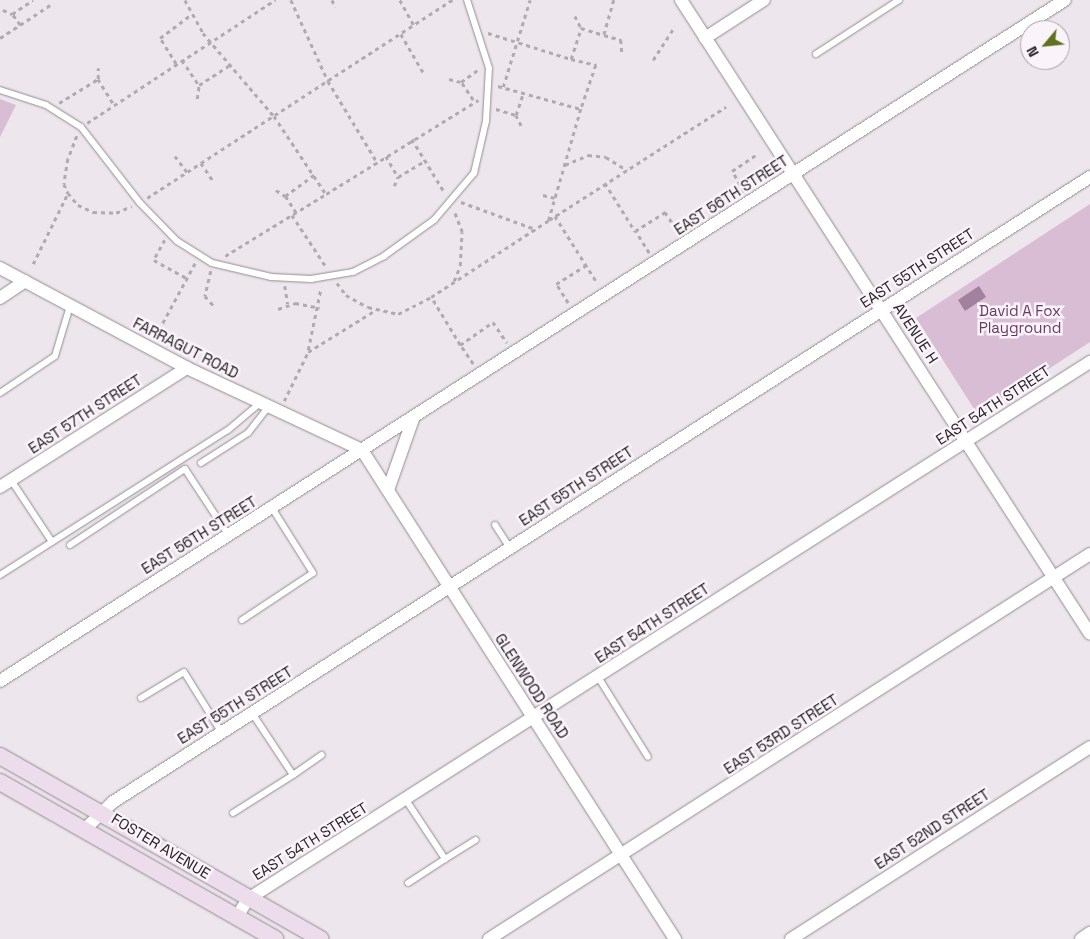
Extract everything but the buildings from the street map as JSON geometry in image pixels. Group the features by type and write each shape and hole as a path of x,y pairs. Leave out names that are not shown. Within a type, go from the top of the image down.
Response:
{"main road":[{"name":"FOSTER AVENUE","path":"0,756 102,811 248,899 321,939"},
{"name":"FOSTER AVENUE","path":"0,782 275,939"}],"street":[{"name":"AVENUE H","path":"681,0 1090,634"},
{"path":"705,38 764,0"},
{"name":"EAST 56TH STREET","path":"0,681 1065,0"},
{"name":"EAST 55TH STREET","path":"84,830 102,811 222,732 1090,176"},
{"name":"FARRAGUT ROAD","path":"0,268 187,368 362,450"},
{"path":"0,298 25,281"},
{"name":"EAST 54TH STREET","path":"236,917 248,899 1090,362"},
{"name":"EAST 57TH STREET","path":"0,488 187,368"},
{"path":"388,490 414,416"},
{"name":"GLENWOOD ROAD","path":"362,450 675,939"},
{"name":"EAST 53RD STREET","path":"489,939 1090,554"},
{"name":"EAST 52ND STREET","path":"791,939 1090,747"},
{"path":"1081,939 1090,933"}],"lane":[{"path":"0,90 51,108 81,127 140,203 169,233 212,263 285,278 322,278 353,272 384,256 453,201 474,173 488,104 489,84 488,63 479,30 467,0"},
{"path":"816,54 899,0"},
{"path":"0,393 56,356 70,306"},
{"path":"201,463 248,433 269,407"},
{"path":"0,575 228,430 269,407"},
{"path":"70,545 185,469 229,536"},
{"path":"11,480 52,542"},
{"path":"242,620 313,573 272,508"},
{"path":"496,525 510,548"},
{"path":"141,698 184,672 222,732"},
{"path":"598,677 648,757"},
{"path":"252,713 293,775"},
{"path":"233,813 322,755"},
{"path":"406,800 445,859"},
{"path":"408,883 476,840"}],"path":[{"path":"12,14 32,0"},
{"path":"185,0 191,15 210,41 232,64 274,116 326,194"},
{"path":"275,0 81,127 68,159 64,184 68,193 78,205 94,212 116,213 140,203 452,0"},
{"path":"291,0 328,81 377,162"},
{"path":"332,0 336,7"},
{"path":"400,0 414,25"},
{"path":"503,88 530,0"},
{"path":"604,35 614,0"},
{"path":"0,38 50,5"},
{"path":"3,10 12,14 20,25"},
{"path":"176,64 160,38 191,15"},
{"path":"575,16 582,28 621,40 622,53"},
{"path":"653,60 675,26"},
{"path":"571,59 582,28"},
{"path":"479,30 596,65 581,109 549,220"},
{"path":"401,34 423,72"},
{"path":"182,60 199,85 198,99"},
{"path":"461,82 488,63"},
{"path":"199,85 232,64"},
{"path":"98,68 98,79 114,105"},
{"path":"51,108 98,79"},
{"path":"449,79 461,82 473,100 516,115 522,127"},
{"path":"489,84 581,109"},
{"path":"516,115 523,93"},
{"path":"214,306 205,296 212,263 296,213 473,100"},
{"path":"292,215 346,295 377,309 398,314 431,297 535,228 726,107"},
{"path":"412,139 425,162 453,201 462,232 460,266 454,282"},
{"path":"565,164 588,155 606,157 627,170"},
{"path":"750,202 732,171 756,155"},
{"path":"175,156 187,172"},
{"path":"386,156 398,177"},
{"path":"394,186 398,177 425,162"},
{"path":"201,163 214,182"},
{"path":"285,196 314,175"},
{"path":"606,183 655,262"},
{"path":"276,190 285,196 296,213"},
{"path":"33,264 68,193"},
{"path":"543,195 555,198"},
{"path":"453,201 535,228"},
{"path":"635,231 665,212 685,243"},
{"path":"555,216 605,294"},
{"path":"169,233 154,260 187,278"},
{"path":"149,348 199,255"},
{"path":"574,314 556,284 586,265"},
{"path":"285,278 288,304"},
{"path":"269,407 308,352 320,308 322,278"},
{"path":"431,297 480,374"},
{"path":"278,310 288,304 320,308"},
{"path":"308,352 377,309"},
{"path":"460,345 493,322 513,353"}],"green space":[{"path":"0,99 16,105 0,137"},
{"name":"David A Fox Playground","path":"1090,204 1090,342 978,415 916,318"}],"shaded area":[{"path":"979,286 986,297 965,311 958,300"}]}
